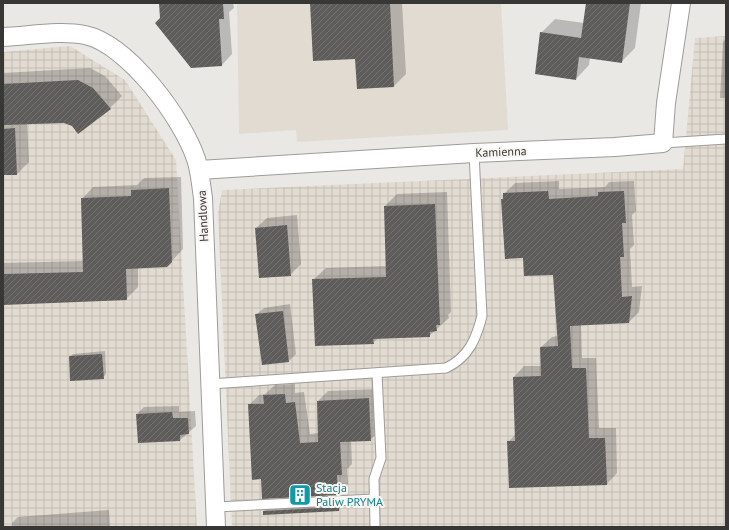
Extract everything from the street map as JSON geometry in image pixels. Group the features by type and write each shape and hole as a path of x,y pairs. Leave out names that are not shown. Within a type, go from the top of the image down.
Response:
{"street":[{"path":"663,143 666,103 681,3"},
{"name":"Handlowa","path":"3,37 69,33 85,35 108,44 128,60 157,92 189,142 199,170 203,198 216,527"},
{"name":"Kamienna","path":"199,170 474,153 615,147 663,143"}],"lane":[{"path":"663,143 726,139"},
{"path":"210,384 446,368 458,362 467,352 478,330 482,316 474,153"},
{"path":"375,527 374,480 381,458 377,372"},
{"path":"216,507 374,500"}],"shaded area":[{"path":"237,3 501,3 508,130 297,142 296,130 239,134"},
{"path":"726,36 726,527 232,527 218,213 222,190 683,169 695,38"},
{"path":"70,46 125,80 176,160 197,527 3,527 3,52"}],"building":[{"path":"159,3 223,3 224,19 219,19 222,66 191,68 155,23 160,18"},
{"path":"310,3 390,3 394,87 357,89 355,59 313,61"},
{"path":"586,3 630,3 622,63 579,57 576,80 535,74 540,32 581,38"},
{"path":"78,80 93,88 111,109 78,134 72,126 64,123 3,125 3,84"},
{"path":"15,128 17,175 3,175 3,129"},
{"path":"169,188 172,262 167,267 126,269 127,300 3,305 3,274 83,272 81,198 131,196 131,190"},
{"path":"548,191 549,199 598,196 598,192 624,191 626,223 622,223 624,257 620,257 622,297 632,296 629,323 570,326 572,368 586,368 589,438 605,438 607,485 509,488 507,441 515,441 513,377 541,376 540,347 558,346 553,275 524,276 523,258 505,259 501,199 503,199 503,193"},
{"path":"435,204 440,325 436,325 437,331 430,332 430,337 373,339 374,344 315,346 312,279 386,277 384,206"},
{"path":"287,225 291,276 259,278 255,228"},
{"path":"283,311 289,362 262,365 255,314"},
{"path":"102,354 104,379 70,381 69,356"},
{"path":"285,394 286,403 295,402 300,443 318,442 317,401 369,398 371,441 340,442 342,475 337,475 338,495 262,499 261,479 252,480 248,404 264,404 263,395"},
{"path":"172,412 173,418 188,418 189,434 180,435 180,441 138,443 136,414"},
{"path":"339,507 339,511 263,515 263,511"}],"place":[{"name":"Stacja Paliw PRYMA","path":"300,495"}]}
